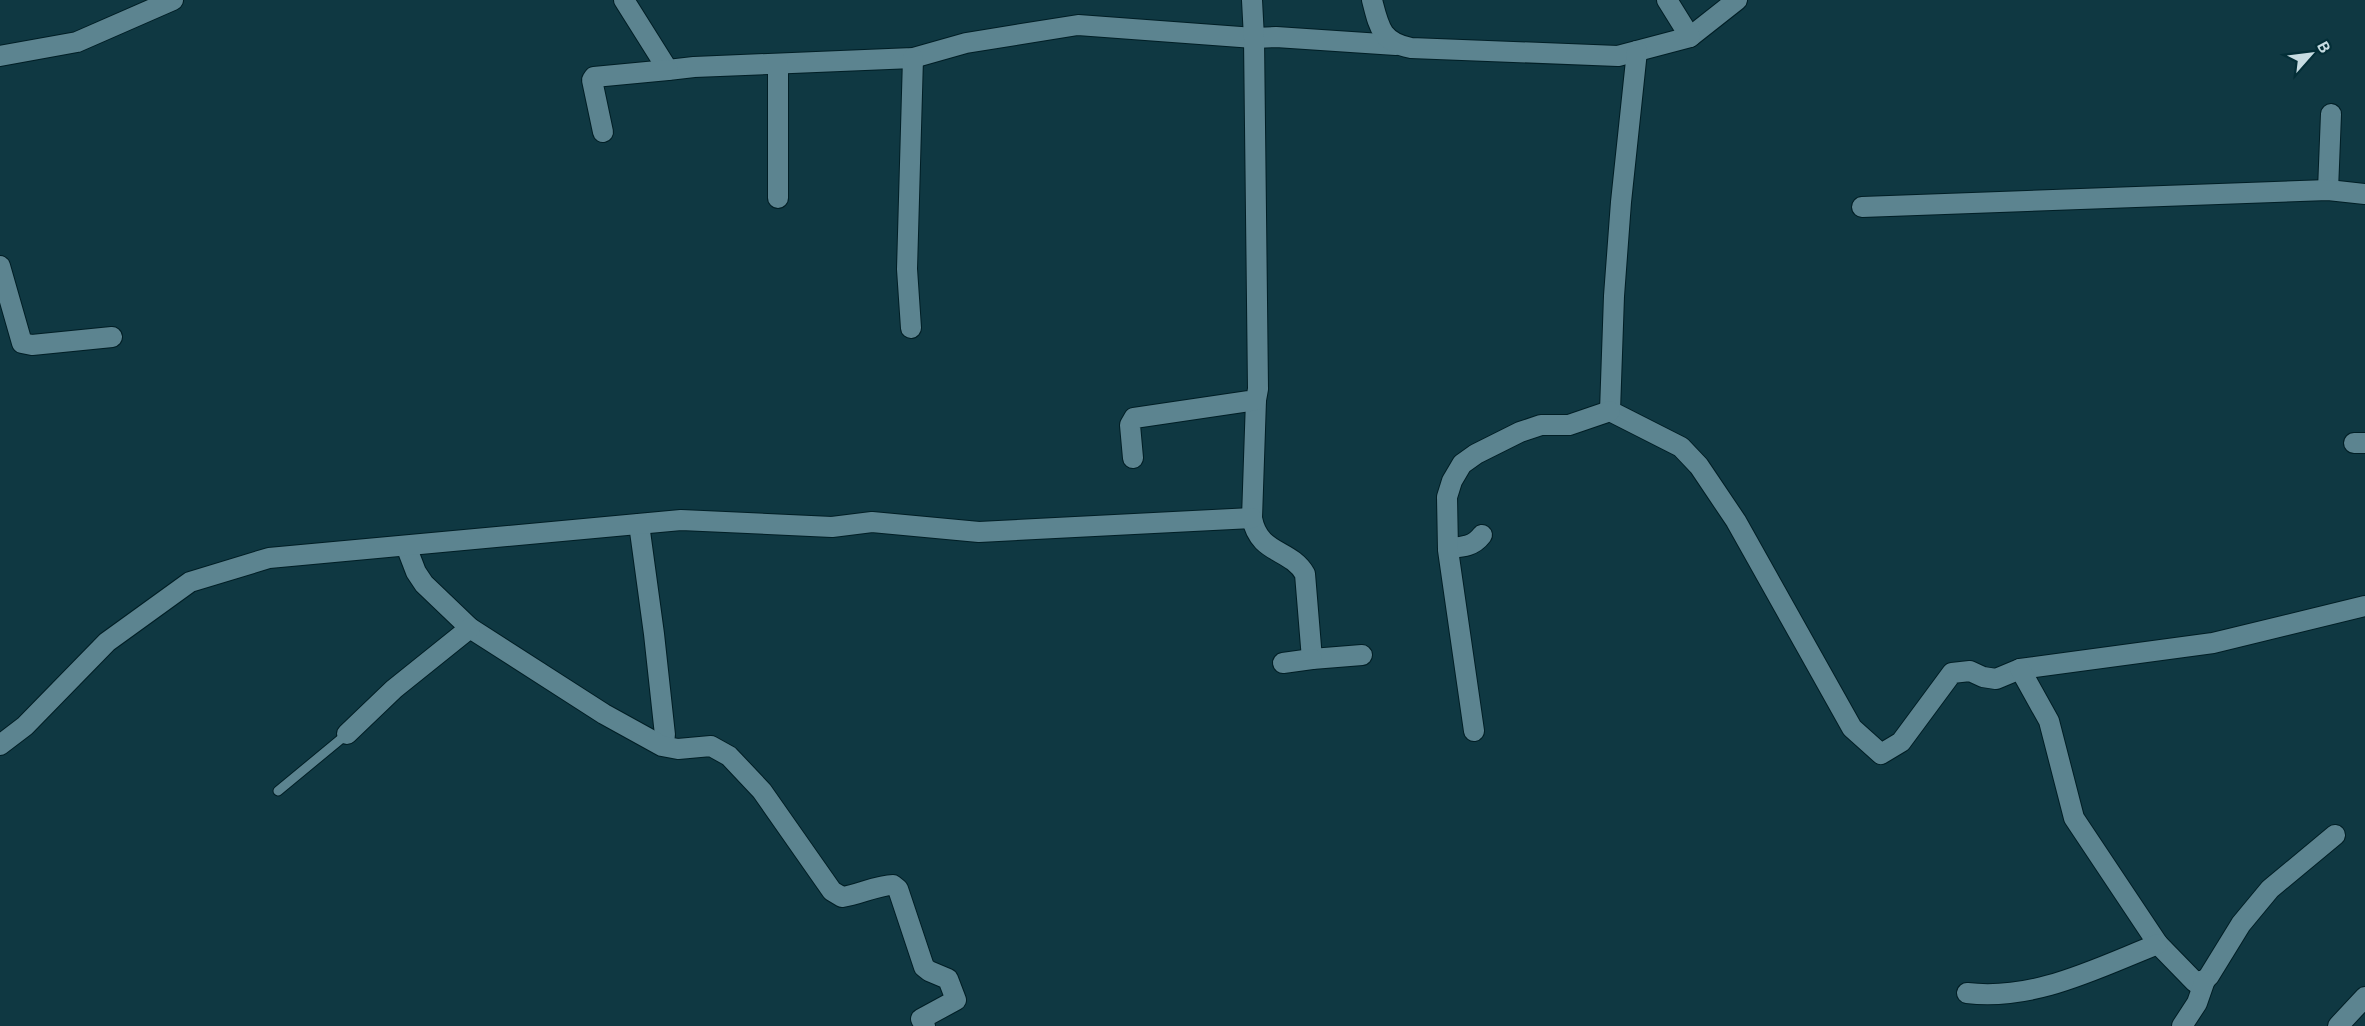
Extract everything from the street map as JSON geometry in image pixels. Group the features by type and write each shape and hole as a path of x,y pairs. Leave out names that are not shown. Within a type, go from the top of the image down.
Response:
{"street":[{"path":"0,56 77,42 173,0"},
{"path":"624,0 668,70"},
{"path":"1252,0 1258,389 1252,518 1259,538 1300,567 1305,574 1312,659"},
{"path":"1372,0 1379,28 1396,45"},
{"path":"1667,0 1690,37"},
{"path":"603,132 592,80 594,77 778,63 913,58 966,43 1078,25 1254,38 1276,37 1396,45 1411,48 1618,56 1690,37 1737,0"},
{"path":"1610,411 1619,225 1637,51"},
{"path":"911,328 907,268 913,58"},
{"path":"778,63 778,198"},
{"path":"2328,190 2331,114"},
{"path":"1863,207 2328,190 2365,194"},
{"path":"0,266 22,343 32,345 112,336"},
{"path":"1132,458 1130,425 1134,418 1256,400"},
{"path":"1474,731 1448,548 1447,497 1452,481 1462,464 1476,454 1520,432 1541,425 1569,425 1610,411 1681,447 1700,466 1736,520 1852,728 1881,754 1901,742 1952,673 1970,671 1983,677 1996,679 2020,669 2213,643 2365,606"},
{"path":"0,745 25,726 107,642 190,582 269,558 681,520 832,527 872,522 979,532 1252,518"},
{"path":"639,524 665,735"},
{"path":"1448,548 1468,546 1477,542 1482,535"},
{"path":"406,546 416,572 424,584 470,628 604,714 662,746 678,749 711,746 729,756 762,791 832,891 842,897 893,885 898,889 924,967 948,979 956,1000 921,1019 925,1026"},
{"path":"347,734 394,688 470,628"},
{"path":"1282,663 1362,655"},
{"path":"2020,669 2049,722 2074,818 2158,944 2195,982 2205,980"},
{"path":"2182,1026 2197,1003 2205,980 2241,924 2270,890 2335,835"},
{"path":"1967,993 2012,993 2056,984 2158,944"},
{"path":"2338,1026 2365,997"}],"lane":[{"path":"278,791 347,734"}]}
